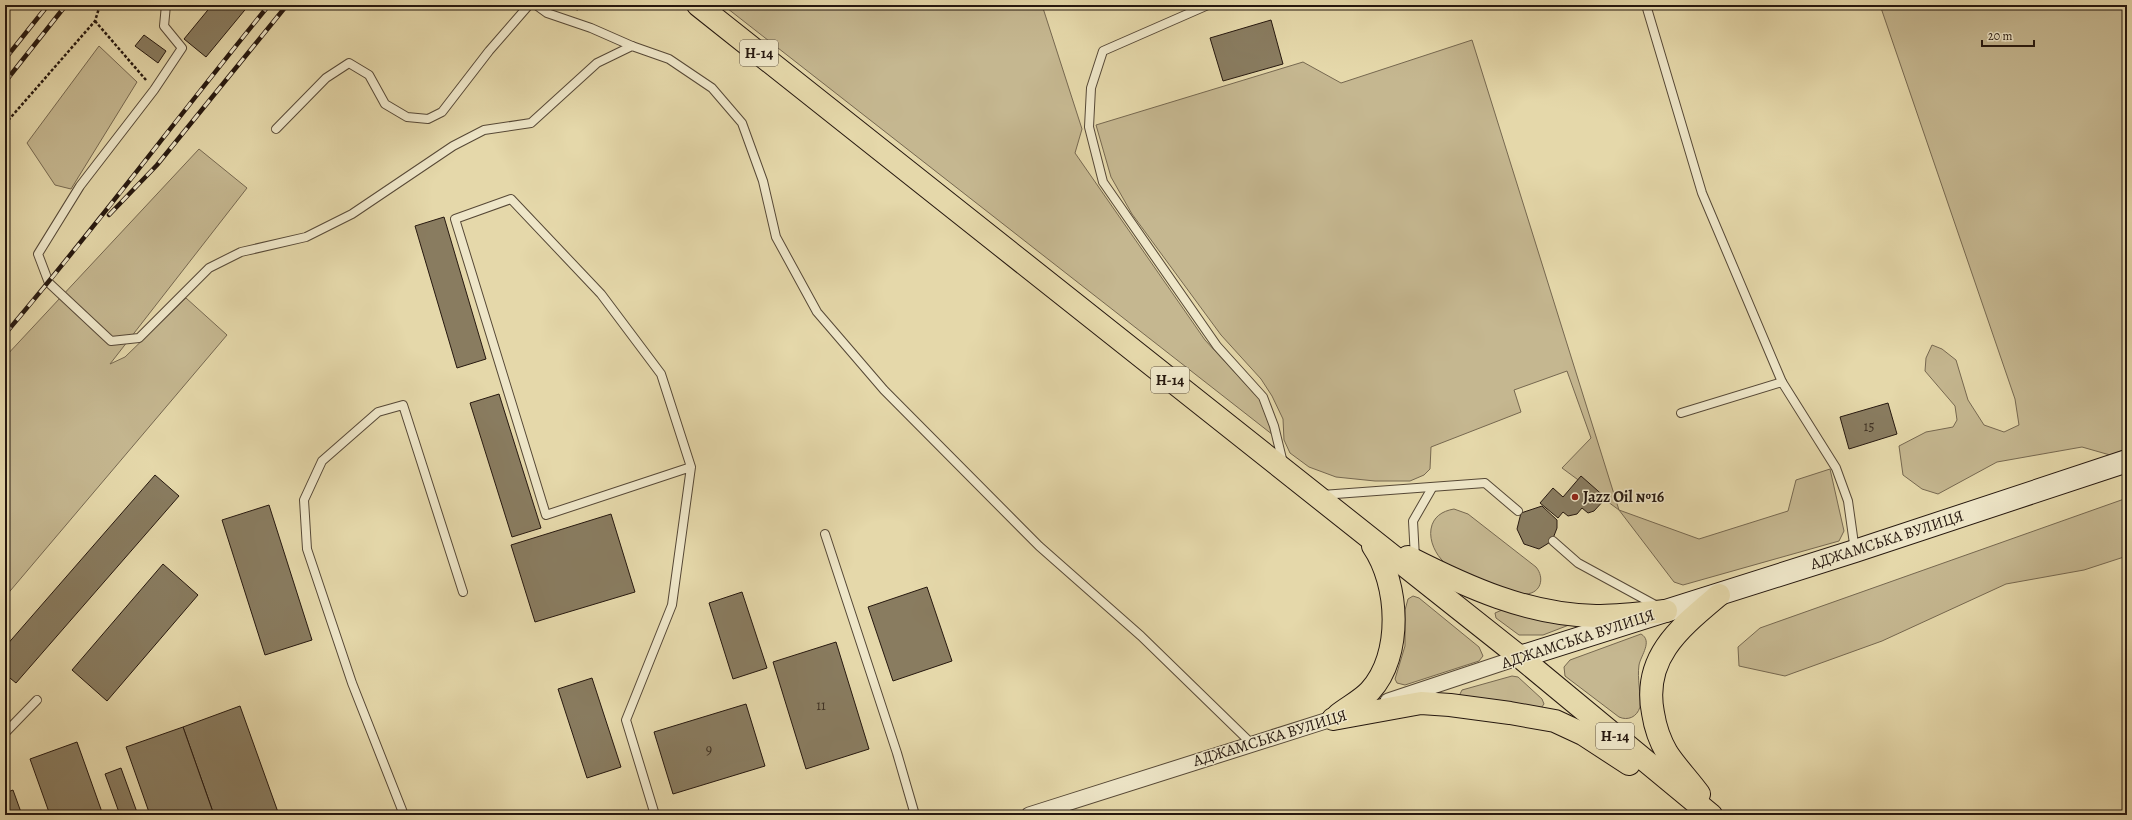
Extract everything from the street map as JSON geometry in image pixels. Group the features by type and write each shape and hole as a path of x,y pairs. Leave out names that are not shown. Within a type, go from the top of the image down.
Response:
{"main road":[{"name":"Н-14","path":"698,5 1315,496 1520,657 1711,815"},
{"name":"АДЖАМСЬКА ВУЛИЦЯ","path":"1520,657 1855,552 2127,461"},
{"path":"1366,536 1484,593 1525,607 1551,612 1595,616 1666,611"},
{"path":"1332,719 1370,691 1386,664 1391,645 1393,606 1391,587 1380,556 1366,536"},
{"path":"1716,815 1667,753 1655,723 1651,702 1651,690 1656,663 1666,647 1690,619 1719,595"},
{"path":"1332,719 1421,703 1481,709 1555,721 1583,734 1611,751 1641,773 1707,815"}],"street":[{"name":"АДЖАМСЬКА ВУЛИЦЯ","path":"1029,815 1332,719 1520,657"}],"lane":[{"path":"166,5 164,26 182,48 154,90 80,186 38,254 48,283 111,341 139,338 209,268 241,252 306,237 352,214 452,146 484,130 531,123 597,63 632,46"},
{"path":"276,129 326,78 349,63 369,75 385,104 407,117 428,119 442,112 489,51 529,5"},
{"path":"536,5 547,13 591,28 632,46 669,58 712,88 742,123 763,181 776,237 817,312 884,390 1038,546 1142,636 1252,744"},
{"path":"1208,5 1103,51 1091,88 1089,128 1103,182 1217,346 1263,397 1274,426 1285,472"},
{"path":"1646,5 1702,192 1782,382 1836,468 1848,501 1855,552"},
{"path":"655,815 626,720 672,605 691,467 661,374 601,294 511,200 455,219 546,515 691,467"},
{"path":"1681,413 1782,382"},
{"path":"404,815 352,683 306,550 304,500 322,461 378,412 403,405 463,592"},
{"path":"1315,496 1485,483 1518,511"},
{"path":"1415,561 1413,521 1432,488"},
{"path":"825,534 897,753 915,815"},
{"path":"1553,541 1578,563 1666,611"},
{"path":"5,733 37,700"}],"path":[{"path":"5,124 95,21 100,5"},
{"path":"95,21 154,90"}],"shaded area":[{"path":"723,5 1042,5 1082,129 1075,153 1205,340 1260,400 1273,435"},
{"path":"1880,5 2127,5 2127,449 2110,455 2082,447 1997,462 1938,494 1922,489 1903,475 1899,446 1926,432 1953,427 1957,420 1955,406 1925,371 1926,358 1932,345 1942,349 1956,360 1968,400 1984,425 2004,432 2019,425 2015,399"},
{"path":"1472,40 1619,510 1562,468 1591,438 1567,371 1514,390 1521,412 1431,447 1430,469 1424,475 1410,481 1375,481 1336,477 1309,467 1290,453 1284,440 1283,419 1272,396 1261,379 1221,335 1132,214 1111,177 1096,125 1303,62 1341,83"},
{"path":"99,46 137,82 71,189 55,185 27,143"},
{"path":"199,149 247,188 110,364 125,357 186,298 227,335 5,597 5,357"},
{"path":"1830,469 1844,531 1839,541 1683,585 1674,582 1619,510 1699,539 1788,511 1796,480"},
{"path":"2127,498 2127,556 2084,570 2006,584 1882,641 1785,676 1739,666 1738,647 1760,628"},
{"path":"1454,509 1468,514 1536,567 1539,571 1541,580 1538,588 1531,593 1526,594 1497,587 1472,577 1444,562 1438,556 1434,547 1431,538 1431,529 1434,521 1439,515"},
{"path":"1413,596 1419,598 1479,647 1483,656 1479,661 1405,685 1397,683 1395,679 1405,646 1405,610 1408,599"},
{"path":"1502,610 1569,625 1543,635 1519,635 1496,618 1495,613"},
{"path":"1641,634 1646,640 1646,644 1639,665 1638,676 1640,707 1634,716 1626,719 1619,717 1565,676 1564,667 1570,660"},
{"path":"1512,676 1518,677 1542,699 1544,704 1541,708 1459,696 1462,690"}],"building":[{"path":"212,5 249,5 206,57 184,39"},
{"path":"1271,20 1283,64 1223,81 1210,38"},
{"path":"144,35 166,51 158,63 135,46"},
{"path":"444,217 486,359 457,368 415,226"},
{"path":"499,394 541,528 512,537 470,403"},
{"path":"1888,403 1897,434 1849,449 1840,417"},
{"path":"155,475 179,496 16,683 5,674 5,647"},
{"name":"Jazz Oil №16","path":"1581,476 1606,498 1594,511 1588,513 1582,508 1577,514 1568,516 1563,512 1558,518 1540,503 1553,488 1563,497"},
{"path":"269,505 312,640 265,655 222,520"},
{"path":"1542,506 1557,520 1557,528 1552,541 1539,549 1524,544 1517,529 1521,513"},
{"path":"611,514 635,592 535,622 511,545"},
{"path":"163,564 198,595 107,701 72,670"},
{"path":"927,587 952,661 893,681 868,607"},
{"path":"742,592 767,668 733,679 709,603"},
{"path":"836,642 869,749 806,769 773,662"},
{"path":"592,678 621,767 587,778 558,689"},
{"path":"746,704 765,766 673,794 654,732"},
{"path":"240,706 279,815 214,815 183,727"},
{"path":"183,727 214,815 150,815 126,747"},
{"path":"77,742 103,815 50,815 30,759"},
{"path":"121,768 138,815 120,815 105,774"},
{"path":"13,790 22,815 5,815 5,793"}],"railway":[{"path":"5,59 48,5"},
{"path":"5,82 66,5"},
{"path":"5,334 72,253 269,5"},
{"path":"109,215 157,165 287,5"}],"place":[{"name":"Jazz Oil №16","path":"1575,497"}]}
